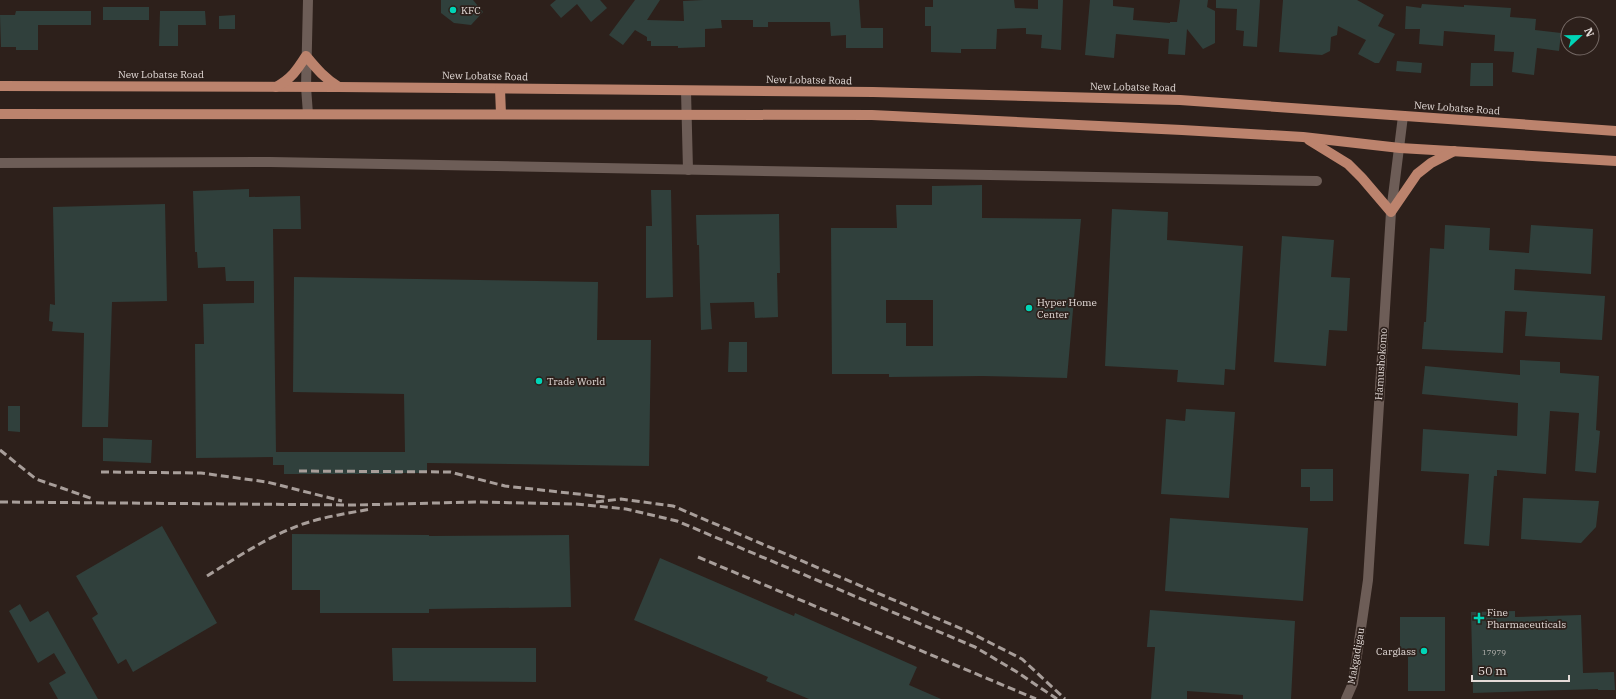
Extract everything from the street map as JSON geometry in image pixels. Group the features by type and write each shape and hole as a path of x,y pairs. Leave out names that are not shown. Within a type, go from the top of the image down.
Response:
{"main road":[{"path":"276,87 288,80 296,72 306,56 316,69 339,87"},
{"name":"New Lobatse Road","path":"0,86 339,87 873,92 1180,100 1616,131"},
{"path":"500,89 501,114"},
{"path":"0,114 872,115 1304,137 1400,148 1616,161"},
{"path":"1304,137 1348,164 1391,212 1417,174 1431,163 1454,151"}],"street":[{"path":"308,0 306,56 308,114"},
{"path":"686,91 688,170"},
{"name":"Hamushokomo","path":"1364,612 1368,580 1391,212 1403,116"},
{"path":"0,163 270,162 1317,181"},
{"name":"Makgadigau","path":"1346,699 1353,683 1364,612"}],"building":[{"path":"441,0 473,0 483,12 471,25 454,23 441,13"},
{"path":"556,0 600,0 607,8 591,22 577,4 561,18 550,5"},
{"path":"635,0 660,0 647,20 684,21 683,1 859,0 861,28 883,28 883,48 846,48 846,35 831,36 830,22 768,22 768,27 753,27 753,20 721,20 722,28 705,29 705,47 678,48 678,46 651,46 651,41 647,41 647,37 635,30 623,45 609,35"},
{"path":"933,0 1014,0 1015,8 1038,9 1038,0 1063,0 1061,50 1041,48 1042,35 1026,34 1026,28 997,29 996,49 961,49 961,53 931,52 931,26 925,26 925,7 933,7"},
{"path":"1090,0 1113,0 1113,6 1134,8 1133,20 1170,23 1177,22 1180,0 1208,0 1207,7 1215,11 1215,43 1203,49 1187,29 1185,55 1168,54 1169,39 1116,34 1114,58 1085,55"},
{"path":"1216,0 1260,0 1257,47 1243,46 1244,31 1236,30 1237,9 1216,8"},
{"path":"1283,0 1357,0 1384,15 1378,26 1395,34 1379,63 1375,63 1358,54 1366,40 1338,26 1337,35 1331,37 1330,51 1322,55 1279,52"},
{"path":"1422,4 1511,8 1510,17 1536,19 1535,30 1560,33 1559,51 1537,48 1534,75 1512,72 1514,52 1494,51 1495,35 1444,31 1443,46 1419,44 1420,29 1405,29 1406,6 1421,8"},
{"path":"103,7 149,7 149,20 103,20"},
{"path":"16,11 91,11 91,25 38,25 38,50 16,50 16,47 1,47 0,15 15,15"},
{"path":"160,11 205,11 206,25 178,25 178,46 159,46"},
{"path":"235,15 235,29 219,29 219,16"},
{"path":"1397,61 1422,63 1421,73 1396,71"},
{"path":"1471,63 1493,63 1493,86 1470,86"},
{"path":"982,185 982,218 1081,219 1067,378 982,376 889,377 889,374 832,374 831,228 897,228 896,205 932,205 932,186","holes":["886,300 933,300 933,346 906,346 906,323 886,323"]},
{"name":"Trade World","path":"249,189 249,197 300,196 301,229 273,229 276,452 405,452 404,394 293,392 294,277 598,282 597,340 651,340 649,466 427,463 427,473 284,474 284,465 273,465 273,457 196,458 195,344 204,344 203,304 254,303 254,281 226,281 225,267 198,268 197,252 195,252 193,191"},
{"path":"651,190 671,190 673,297 646,298 646,226 652,226"},
{"path":"165,204 167,301 112,302 108,427 82,427 84,333 52,331 53,322 49,321 50,304 55,305 53,207"},
{"path":"1112,209 1168,212 1167,240 1243,246 1235,370 1225,369 1224,385 1177,382 1178,370 1105,366"},
{"path":"779,214 780,273 777,273 778,317 755,318 754,302 710,303 712,329 701,330 699,245 697,245 696,215"},
{"path":"1445,225 1490,228 1489,250 1529,253 1531,225 1593,229 1591,274 1515,269 1514,290 1605,296 1602,340 1525,336 1527,312 1505,311 1503,353 1422,349 1424,322 1426,322 1430,248 1444,249"},
{"path":"1282,236 1334,240 1331,277 1350,278 1347,331 1329,330 1326,366 1274,362"},
{"path":"729,342 747,342 747,372 728,372"},
{"path":"1520,360 1560,362 1560,373 1599,376 1596,430 1600,431 1596,473 1575,471 1579,413 1550,411 1546,474 1497,470 1497,476 1494,476 1489,546 1464,544 1469,474 1421,471 1423,429 1517,436 1518,403 1422,394 1425,366 1520,375"},
{"path":"8,406 20,406 20,432 8,431"},
{"path":"1186,409 1235,412 1229,498 1161,494 1166,419 1185,421"},
{"path":"103,438 152,440 151,463 103,461"},
{"path":"1301,469 1333,469 1333,501 1310,501 1310,487 1301,487"},
{"path":"1523,498 1599,501 1596,527 1581,543 1521,539"},
{"path":"1170,518 1308,528 1303,601 1165,591"},
{"path":"162,526 217,623 133,672 126,659 118,664 92,618 98,614 76,576"},
{"path":"292,534 429,536 569,535 571,607 429,609 429,613 320,613 320,590 292,590"},
{"path":"660,558 794,616 795,613 917,667 909,685 941,699 809,699 766,681 768,677 634,620"},
{"path":"20,604 30,622 48,611 98,699 58,699 49,683 66,673 54,653 38,663 9,611"},
{"path":"1150,610 1295,621 1291,699 1243,699 1243,695 1187,691 1187,699 1151,699 1155,647 1147,647"},
{"path":"1515,611 1515,617 1581,615 1583,673 1614,672 1615,690 1598,689 1473,693 1471,612"},
{"path":"1400,617 1445,617 1445,691 1408,691 1408,655 1400,655"},
{"path":"392,648 536,648 536,682 393,681"}],"railway":[{"path":"0,450 36,479 93,499"},
{"path":"299,471 450,472 505,486 605,497"},
{"path":"101,472 201,473 267,482 342,501"},
{"path":"596,502 621,499 673,506 969,632 1022,659 1065,699"},
{"path":"0,502 355,505 475,502 576,504 626,509 677,521 975,647 1017,672 1057,699"},
{"path":"207,576 258,545 290,529 319,519 371,509"},
{"path":"698,557 1036,699"}],"place":[{"name":"KFC","path":"453,10"},
{"name":"Hyper Home Center","path":"1029,308"},
{"name":"Trade World","path":"539,381"},
{"name":"Fine Pharmaceuticals","path":"1479,618"},
{"name":"Carglass","path":"1424,651"}]}
